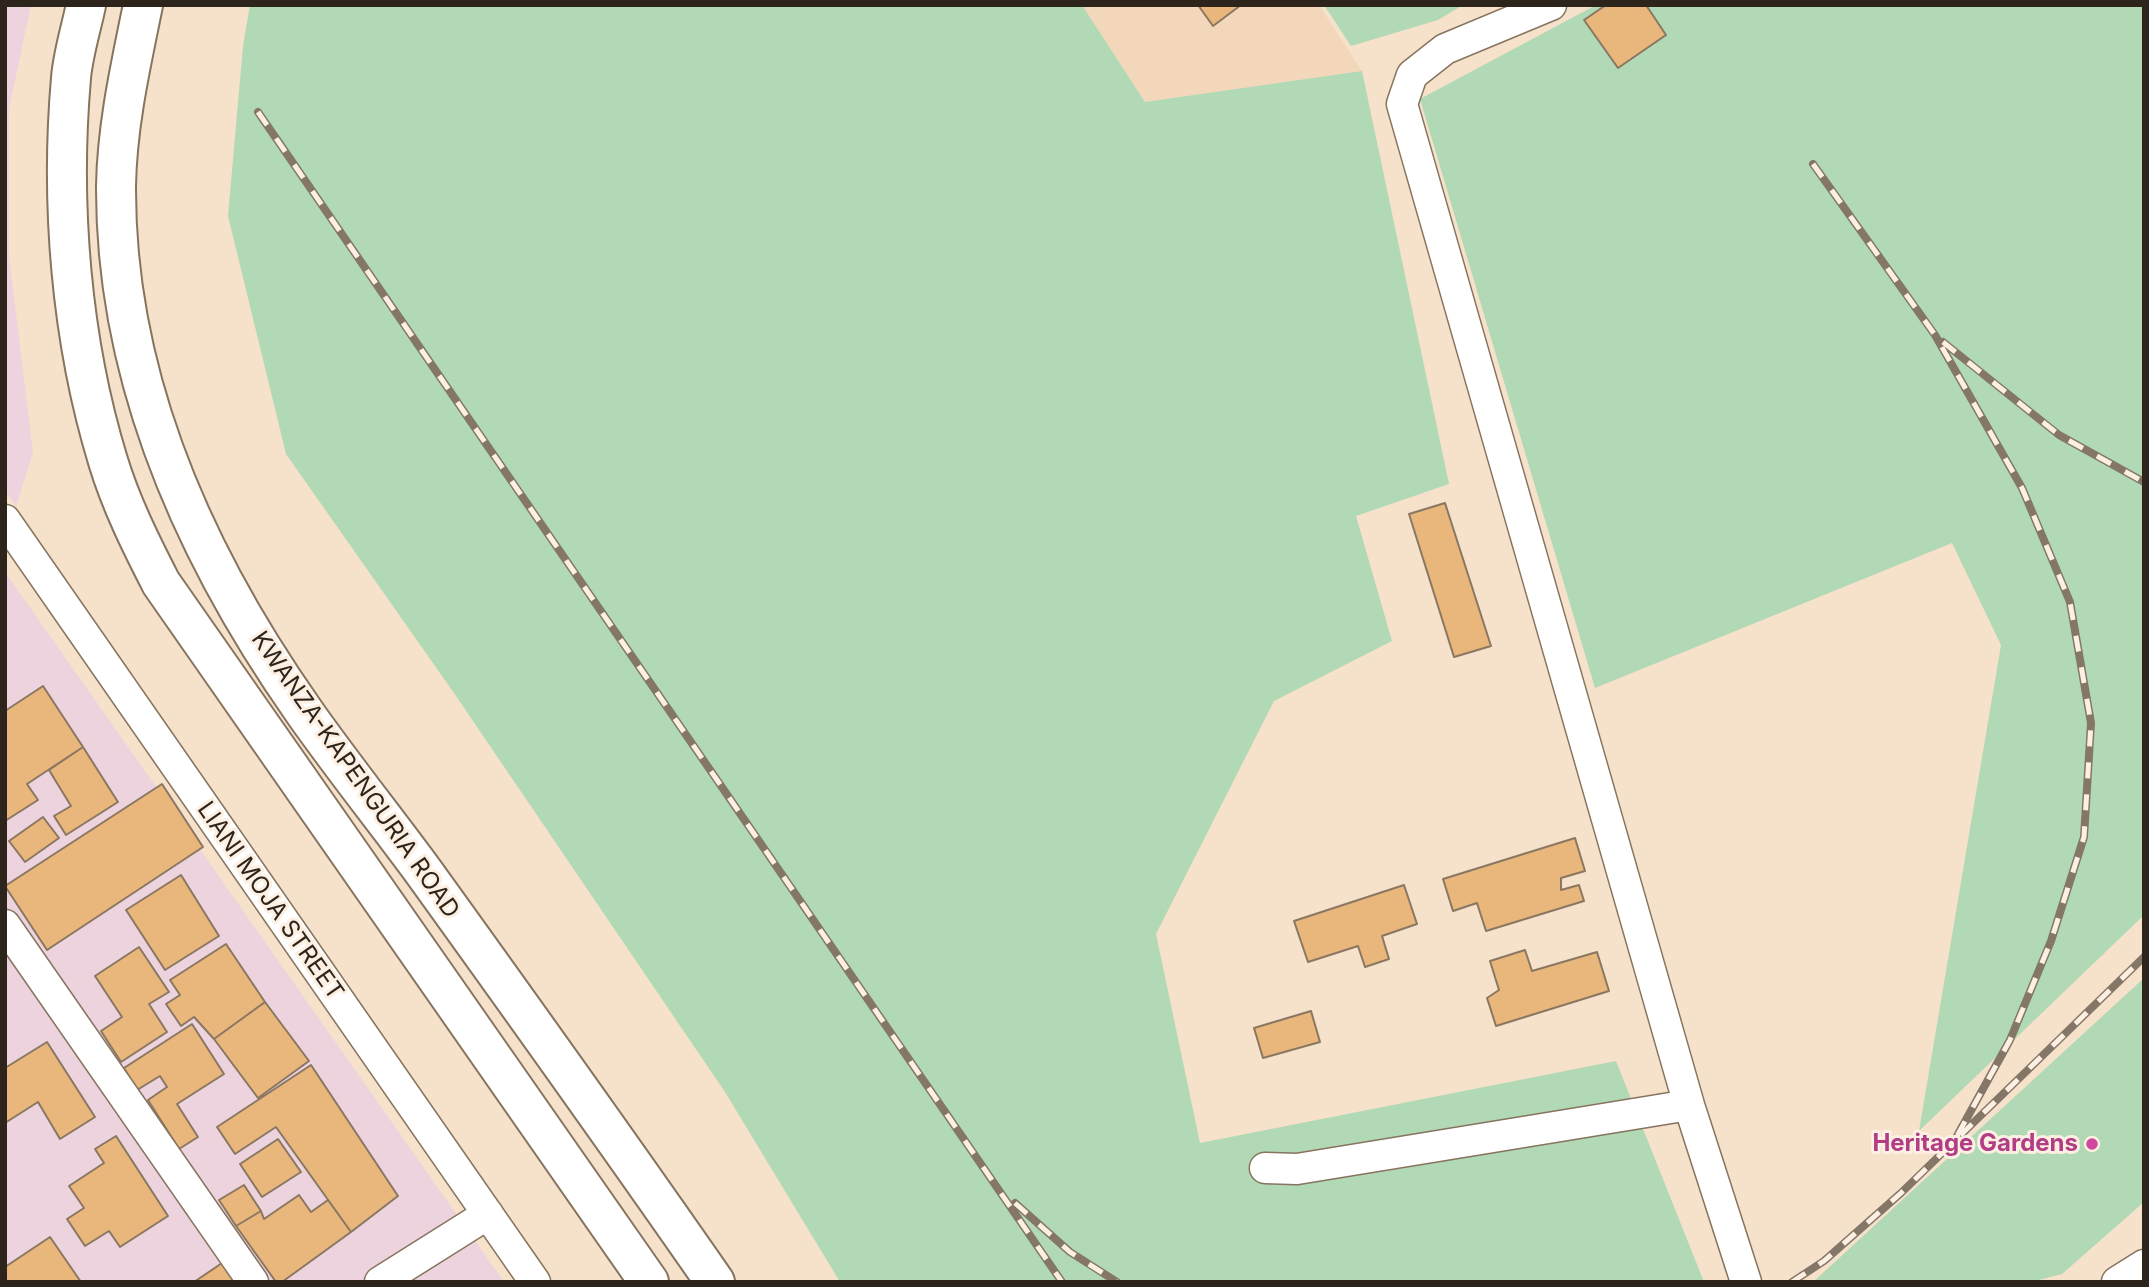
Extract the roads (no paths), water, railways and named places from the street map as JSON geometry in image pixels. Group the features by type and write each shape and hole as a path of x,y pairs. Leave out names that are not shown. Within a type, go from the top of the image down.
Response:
{"highway":[{"name":"KWANZA-KAPENGURIA ROAD","path":"86,5 71,75 69,122 70,229 75,293 91,386 108,461 134,531 161,583 649,1282"},
{"name":"KWANZA-KAPENGURIA ROAD","path":"143,5 125,92 116,183 120,277 135,358 158,438 190,518 230,595 304,711 544,1038 715,1282"}],"street":[{"path":"1551,5 1445,49 1412,75 1402,104 1689,1105 1746,1282"},
{"name":"LIANI MOJA STREET","path":"5,520 535,1282"},
{"path":"5,925 253,1282"},
{"path":"1265,1168 1297,1169 1689,1105"},
{"path":"380,1282 488,1214"},
{"path":"2118,1282 2144,1265"}],"railway":[{"path":"258,112 1062,1282"},
{"path":"1813,164 1935,335 2022,488 2070,602 2091,723 2084,837 2051,941 2010,1040 1957,1136"},
{"path":"1943,342 2059,435 2144,482"},
{"path":"1792,1282 1824,1261 1901,1193 2144,957"},
{"path":"1015,1203 1070,1252 1117,1282"}],"place":[{"name":"Heritage Gardens","path":"2092,1144"}]}
